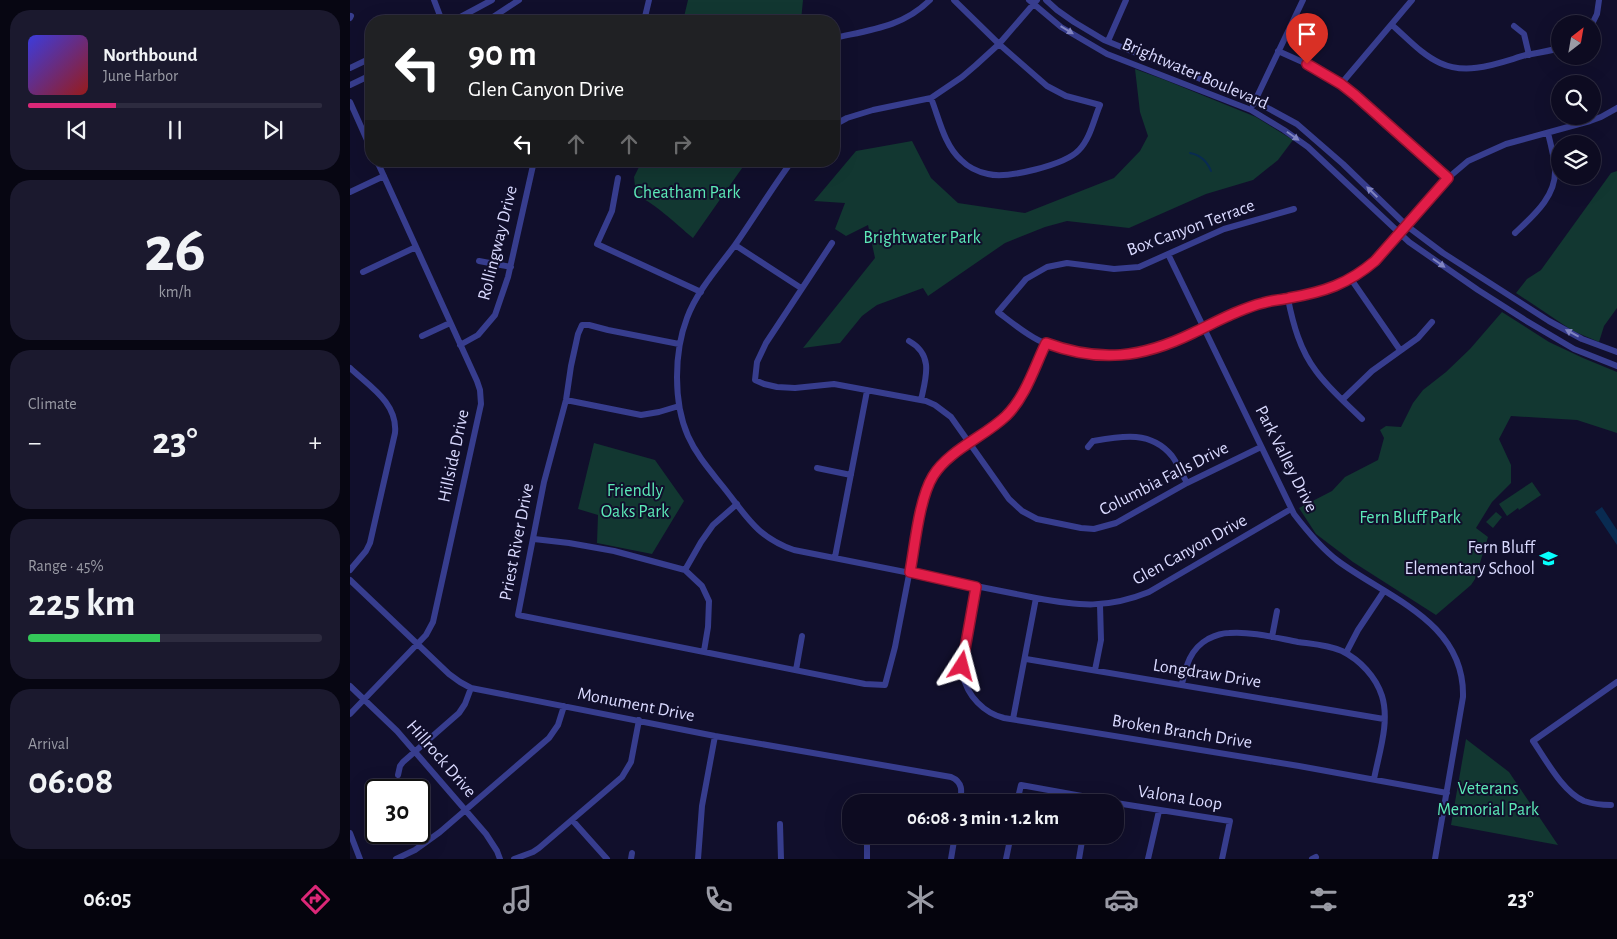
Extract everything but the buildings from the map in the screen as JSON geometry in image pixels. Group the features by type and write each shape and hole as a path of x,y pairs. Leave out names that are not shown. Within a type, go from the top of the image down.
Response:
{"street":[{"path":"434,0 440,15"},
{"path":"464,15 492,0"},
{"path":"496,15 519,0"},
{"path":"646,15 650,0"},
{"path":"840,37 901,21 922,8 930,0"},
{"path":"931,98 950,148 960,160 971,168 988,175 1008,175 1050,166 1066,159 1079,150 1086,139 1100,105 1066,96 1046,86 998,44 954,0"},
{"name":"Brightwater Boulevard","path":"1046,0 1074,22 1108,41 1255,101 1297,124 1343,164 1407,226 1443,253 1549,321 1582,338 1617,352"},
{"path":"1108,41 1126,0"},
{"path":"1252,110 1278,51 1304,0"},
{"path":"1341,84 1412,0"},
{"path":"1596,15 1599,0"},
{"path":"840,122 873,110 931,98 962,77 998,44 1033,1"},
{"name":"Brightwater Boulevard","path":"1033,1 1061,27 1107,54 1252,110 1308,147 1409,242 1524,320 1574,348 1617,366"},
{"path":"1392,25 1430,58 1441,64 1461,69 1481,68 1551,50"},
{"path":"1514,26 1524,34 1529,55"},
{"path":"1278,51 1307,64 1341,84 1448,178"},
{"path":"350,68 365,61"},
{"path":"350,85 365,78"},
{"path":"350,102 365,136"},
{"path":"910,572 924,496 928,487 943,463 998,423 1015,406 1030,380 1046,343 1076,353 1121,355 1140,353 1169,344 1263,302 1288,299 1328,290 1351,279 1375,261 1448,178 1462,165 1506,144 1601,117 1617,108"},
{"path":"1514,233 1545,202 1553,185 1555,168 1548,133"},
{"name":"Hillside Drive","path":"350,714 426,635 433,622 480,404 480,390 477,381 380,167"},
{"name":"Rollingway Drive","path":"460,345 478,335 495,315 511,268 533,167"},
{"name":"Glen Canyon Drive","path":"788,167 701,292 688,317 679,344 677,379 679,406 688,436 702,459 749,522 776,543 794,550 910,572 976,587 1074,605 1100,605 1130,599 1149,592 1291,510"},
{"path":"350,192 384,176"},
{"path":"618,178 612,211 597,244 701,292"},
{"name":"Box Canyon Terrace","path":"1046,343 1026,333 998,312 1026,279 1038,270 1066,263 1114,269 1144,265 1224,229 1294,209"},
{"name":"Columbia Falls Drive","path":"832,243 766,342 757,362 755,380 777,387 795,388 834,384 920,400 934,405 948,414 1009,499 1022,511 1037,519 1081,528 1104,528 1187,483 1261,447"},
{"path":"735,245 801,288"},
{"path":"363,272 416,247"},
{"name":"Park Valley Drive","path":"1168,254 1291,510 1306,529 1338,561 1422,616 1437,629 1449,645 1461,672 1463,697 1435,859"},
{"path":"479,261 511,268"},
{"path":"1351,279 1400,350"},
{"path":"1288,299 1296,332 1310,362 1320,377 1362,419"},
{"path":"1343,399 1361,380 1418,338 1432,322"},
{"path":"422,336 450,323"},
{"name":"Priest River Drive","path":"679,344 589,325 582,326 578,334 566,400 544,482 518,615 865,684 885,686 910,572"},
{"path":"909,341 918,346 925,360 925,381 920,400"},
{"path":"350,368 387,403 393,413 395,429 370,543 366,551 350,570"},
{"path":"835,558 867,391"},
{"path":"566,400 641,415 679,406"},
{"path":"1088,447 1093,441 1115,437 1131,435 1144,437 1166,450 1176,461 1187,483"},
{"path":"817,468 850,475"},
{"path":"685,570 713,525 737,504"},
{"path":"534,539 614,551 685,570 702,586 709,601 708,627 704,651"},
{"name":"Monument Drive","path":"350,580 449,674 471,688 715,736 956,780 962,788 961,794"},
{"name":"Broken Branch Drive","path":"976,587 962,661 963,675 965,684 972,696 984,709 1000,717 1374,779 1447,793"},
{"path":"1346,653 1358,630 1384,591"},
{"path":"1013,719 1026,659 1036,598"},
{"path":"1096,670 1102,631 1100,605"},
{"path":"1272,637 1277,612"},
{"path":"1182,684 1188,661 1196,649 1206,640 1230,632 1326,646 1346,653 1362,665 1377,684 1382,697 1384,719 1374,779"},
{"path":"796,670 802,636"},
{"name":"Longdraw Drive","path":"1026,659 1384,719"},
{"path":"1611,805 1594,804 1575,796 1564,784 1534,742 1616,685"},
{"name":"Hillrock Drive","path":"350,686 383,717 415,752 486,834 500,859"},
{"path":"398,775 400,766 459,713 465,704 471,688"},
{"path":"396,859 428,841 549,738 558,725 564,706"},
{"path":"514,859 539,848 626,772 631,762 639,720"},
{"path":"698,859 702,806 715,736"},
{"name":"Valona Loop","path":"1019,794 1021,785 1062,794"},
{"name":"Valona Loop","path":"1124,804 1230,821 1222,859"},
{"path":"1148,859 1159,811"},
{"path":"573,820 607,859"},
{"path":"780,824 781,859"},
{"path":"350,832 360,859"},
{"path":"867,844 867,859"},
{"path":"950,859 953,844"},
{"path":"1006,859 1008,844"},
{"path":"1079,859 1082,844"}],"green space":[{"path":"688,0 803,0 802,15 684,15"},
{"name":"Brightwater Park","path":"1135,69 1256,117 1293,140 1278,160 1253,180 1206,194 1129,228 1067,221 1045,227 1005,243 928,296 923,288 877,305 862,316 840,343 803,348 875,258 868,225 846,236 835,229 845,203 814,201 856,151 912,141 931,178 958,203 1025,213 1114,178 1140,151 1148,136 1140,112"},
{"name":"Cheatham Park","path":"639,167 743,167 693,238 656,207 633,194 635,186 634,177"},
{"path":"1617,171 1617,308 1604,326 1599,342 1573,331 1516,293 1527,279 1541,270 1611,173"},
{"name":"Fern Bluff Park","path":"1502,312 1549,342 1617,372 1617,433 1577,420 1511,416 1499,439 1511,465 1511,483 1492,502 1476,528 1488,537 1475,579 1471,585 1436,615 1353,562 1316,534 1299,508 1332,491 1345,477 1378,460 1384,438 1380,430 1386,426 1401,427 1413,403 1423,390 1446,372 1470,349"},
{"name":"Friendly Oaks Park","path":"594,443 655,460 684,501 652,554 597,543 598,515 578,509"},
{"path":"1532,482 1541,495 1507,516 1499,504"},
{"path":"1496,512 1502,517 1493,528 1486,522"},
{"name":"Veterans Memorial Park","path":"1466,739 1509,772 1558,845 1451,825"}],"water":[{"path":"1602,507 1617,530 1617,545 1595,512"}],"waterway":[{"path":"1190,153 1203,159 1211,171"}],"place":[{"name":"Fern Bluff Elementary School","path":"1549,558"}],"route":[{"path":"962,666 976,587 910,572 924,496 932,478 943,463 998,423 1015,406 1030,380 1046,343 1076,353 1091,355 1106,356 1140,353 1169,344 1263,302 1288,299 1328,290 1351,279 1375,261 1448,178 1355,95 1341,84 1307,64"}]}
